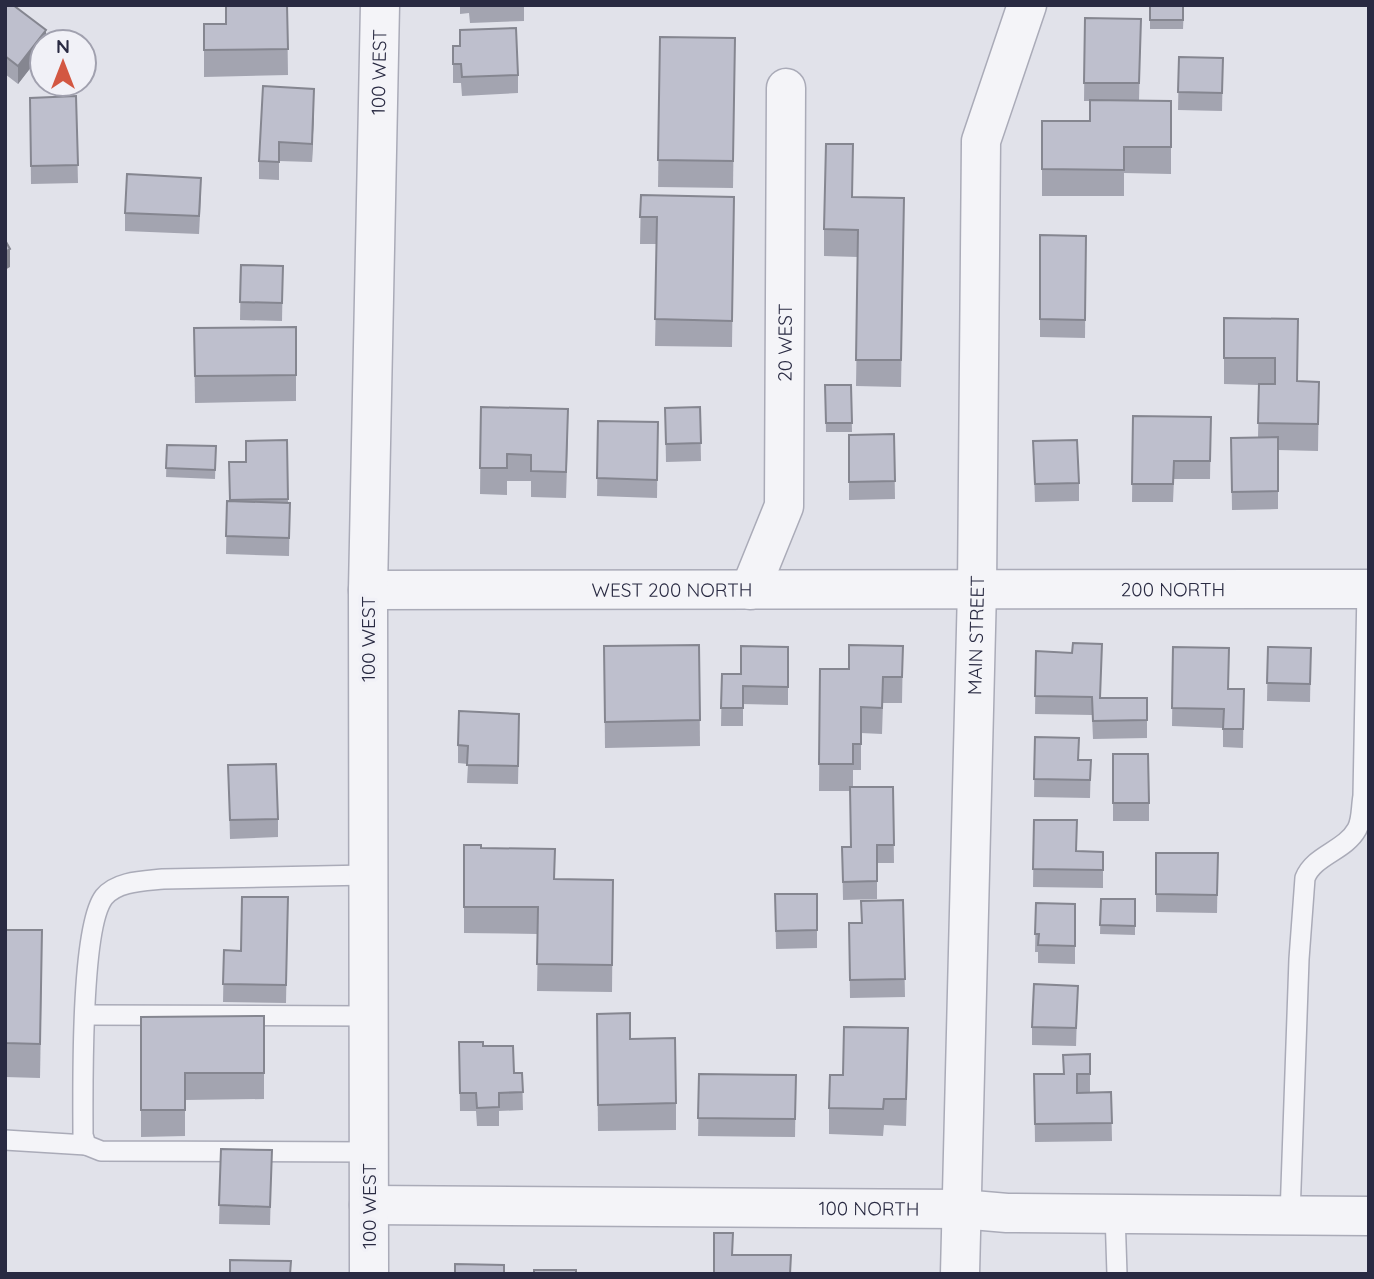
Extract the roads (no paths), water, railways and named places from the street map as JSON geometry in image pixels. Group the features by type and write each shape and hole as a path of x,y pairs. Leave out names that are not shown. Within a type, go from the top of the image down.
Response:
{"street":[{"name":"100 WEST","path":"369,1274 368,590 380,5"},
{"name":"MAIN STREET","path":"960,1274 977,589 981,141 1027,5"},
{"name":"20 WEST","path":"750,590 784,506 786,88"},
{"name":"WEST 200 NORTH","path":"368,590 977,589"},
{"name":"200 NORTH","path":"977,589 1368,589"},
{"name":"100 NORTH","path":"369,1205 961,1209 1007,1213 1369,1216"}],"lane":[{"path":"1290,1216 1299,959 1305,877 1309,868 1360,837 1368,589"},
{"path":"86,1145 83,1135 89,957 96,912 104,897 116,888 131,883 163,879 368,875"},
{"path":"86,1015 368,1016"},
{"path":"5,1140 86,1145 101,1151 369,1152"},
{"path":"1115,1213 1116,1274"}]}
